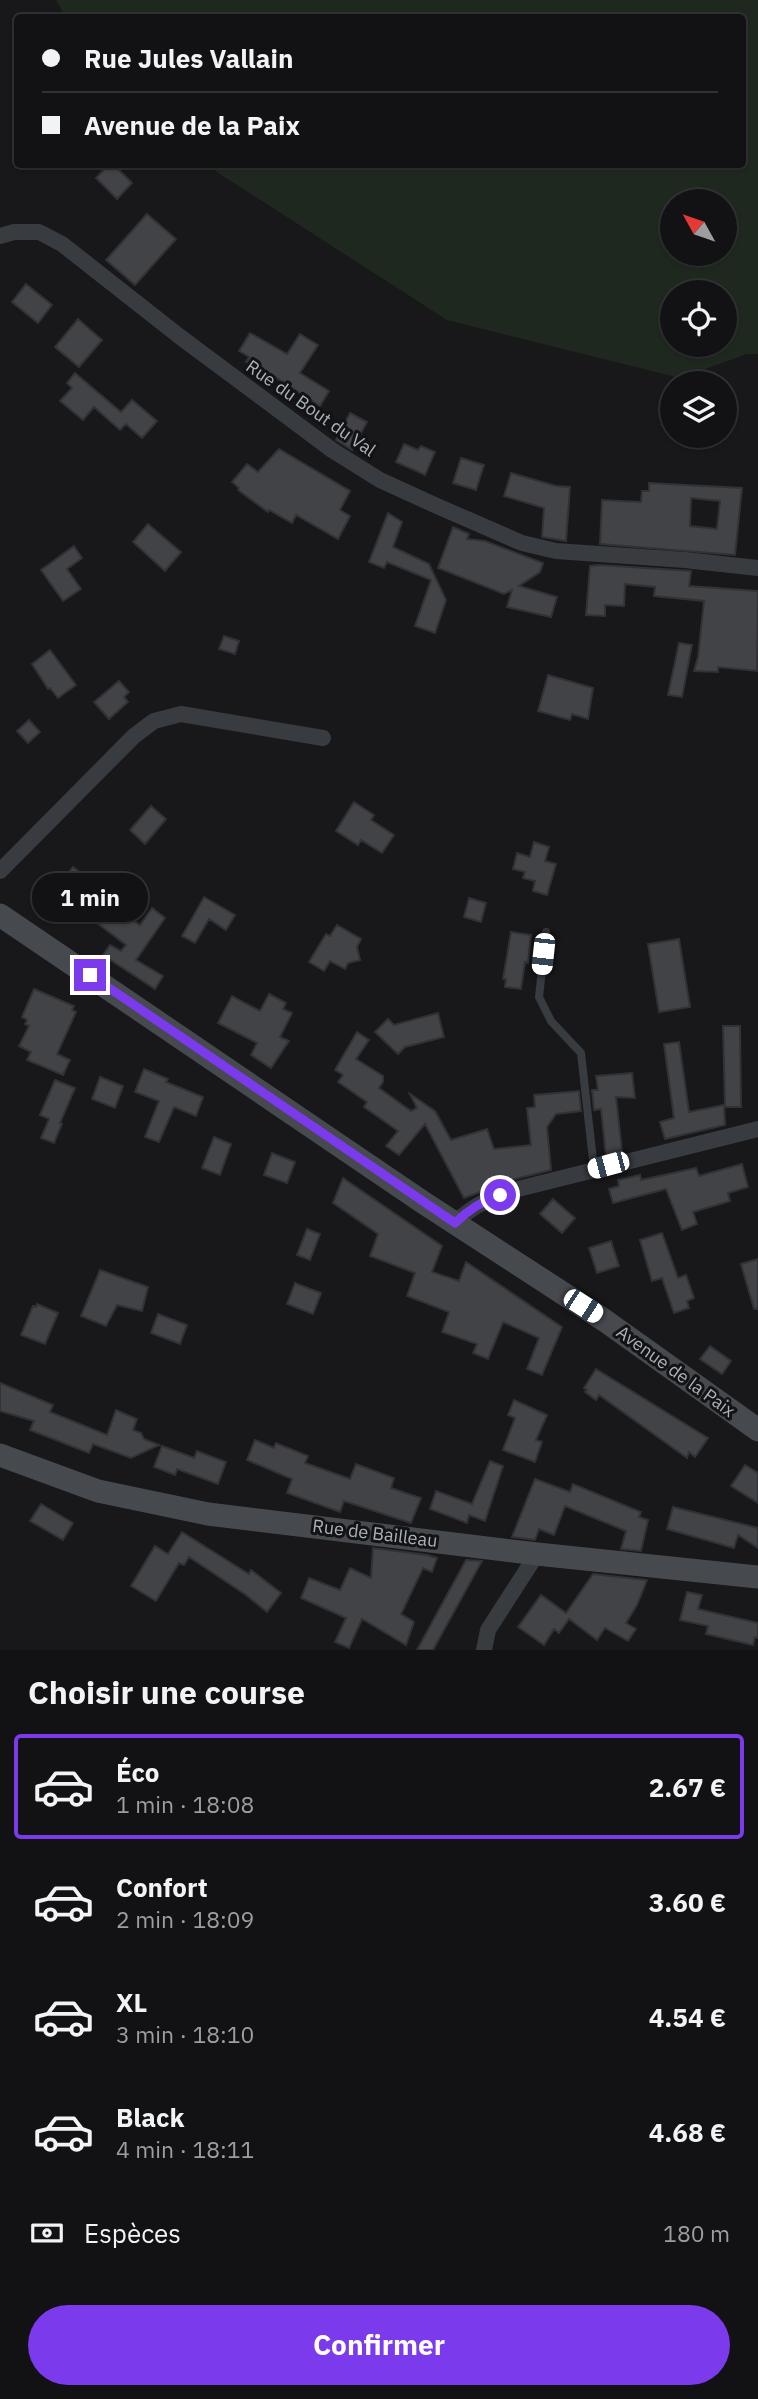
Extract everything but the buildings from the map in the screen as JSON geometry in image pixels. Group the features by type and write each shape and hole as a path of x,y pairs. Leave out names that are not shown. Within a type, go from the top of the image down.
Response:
{"main road":[{"name":"Avenue de la Paix","path":"0,915 455,1223 604,1320 758,1430"},
{"name":"Rue de Bailleau","path":"0,1455 98,1491 208,1514 537,1554 758,1577"}],"street":[{"name":"Rue du Bout du Val","path":"0,236 14,232 39,232 62,244 179,336 332,450 380,480 437,506 522,543 556,551 758,568"},
{"path":"0,872 134,736 154,721 181,714 323,738"},
{"path":"455,1223 483,1201 594,1169 758,1129"},
{"path":"484,1650 488,1630 537,1554"}],"lane":[{"path":"546,932 539,997 551,1021 582,1053 594,1169"}],"shaded area":[{"path":"56,0 758,0 758,354 747,354 700,371 660,373 447,320 211,168 746,168 746,14 64,14"}],"route":[{"path":"90,975 455,1223 483,1201 500,1195"}]}
